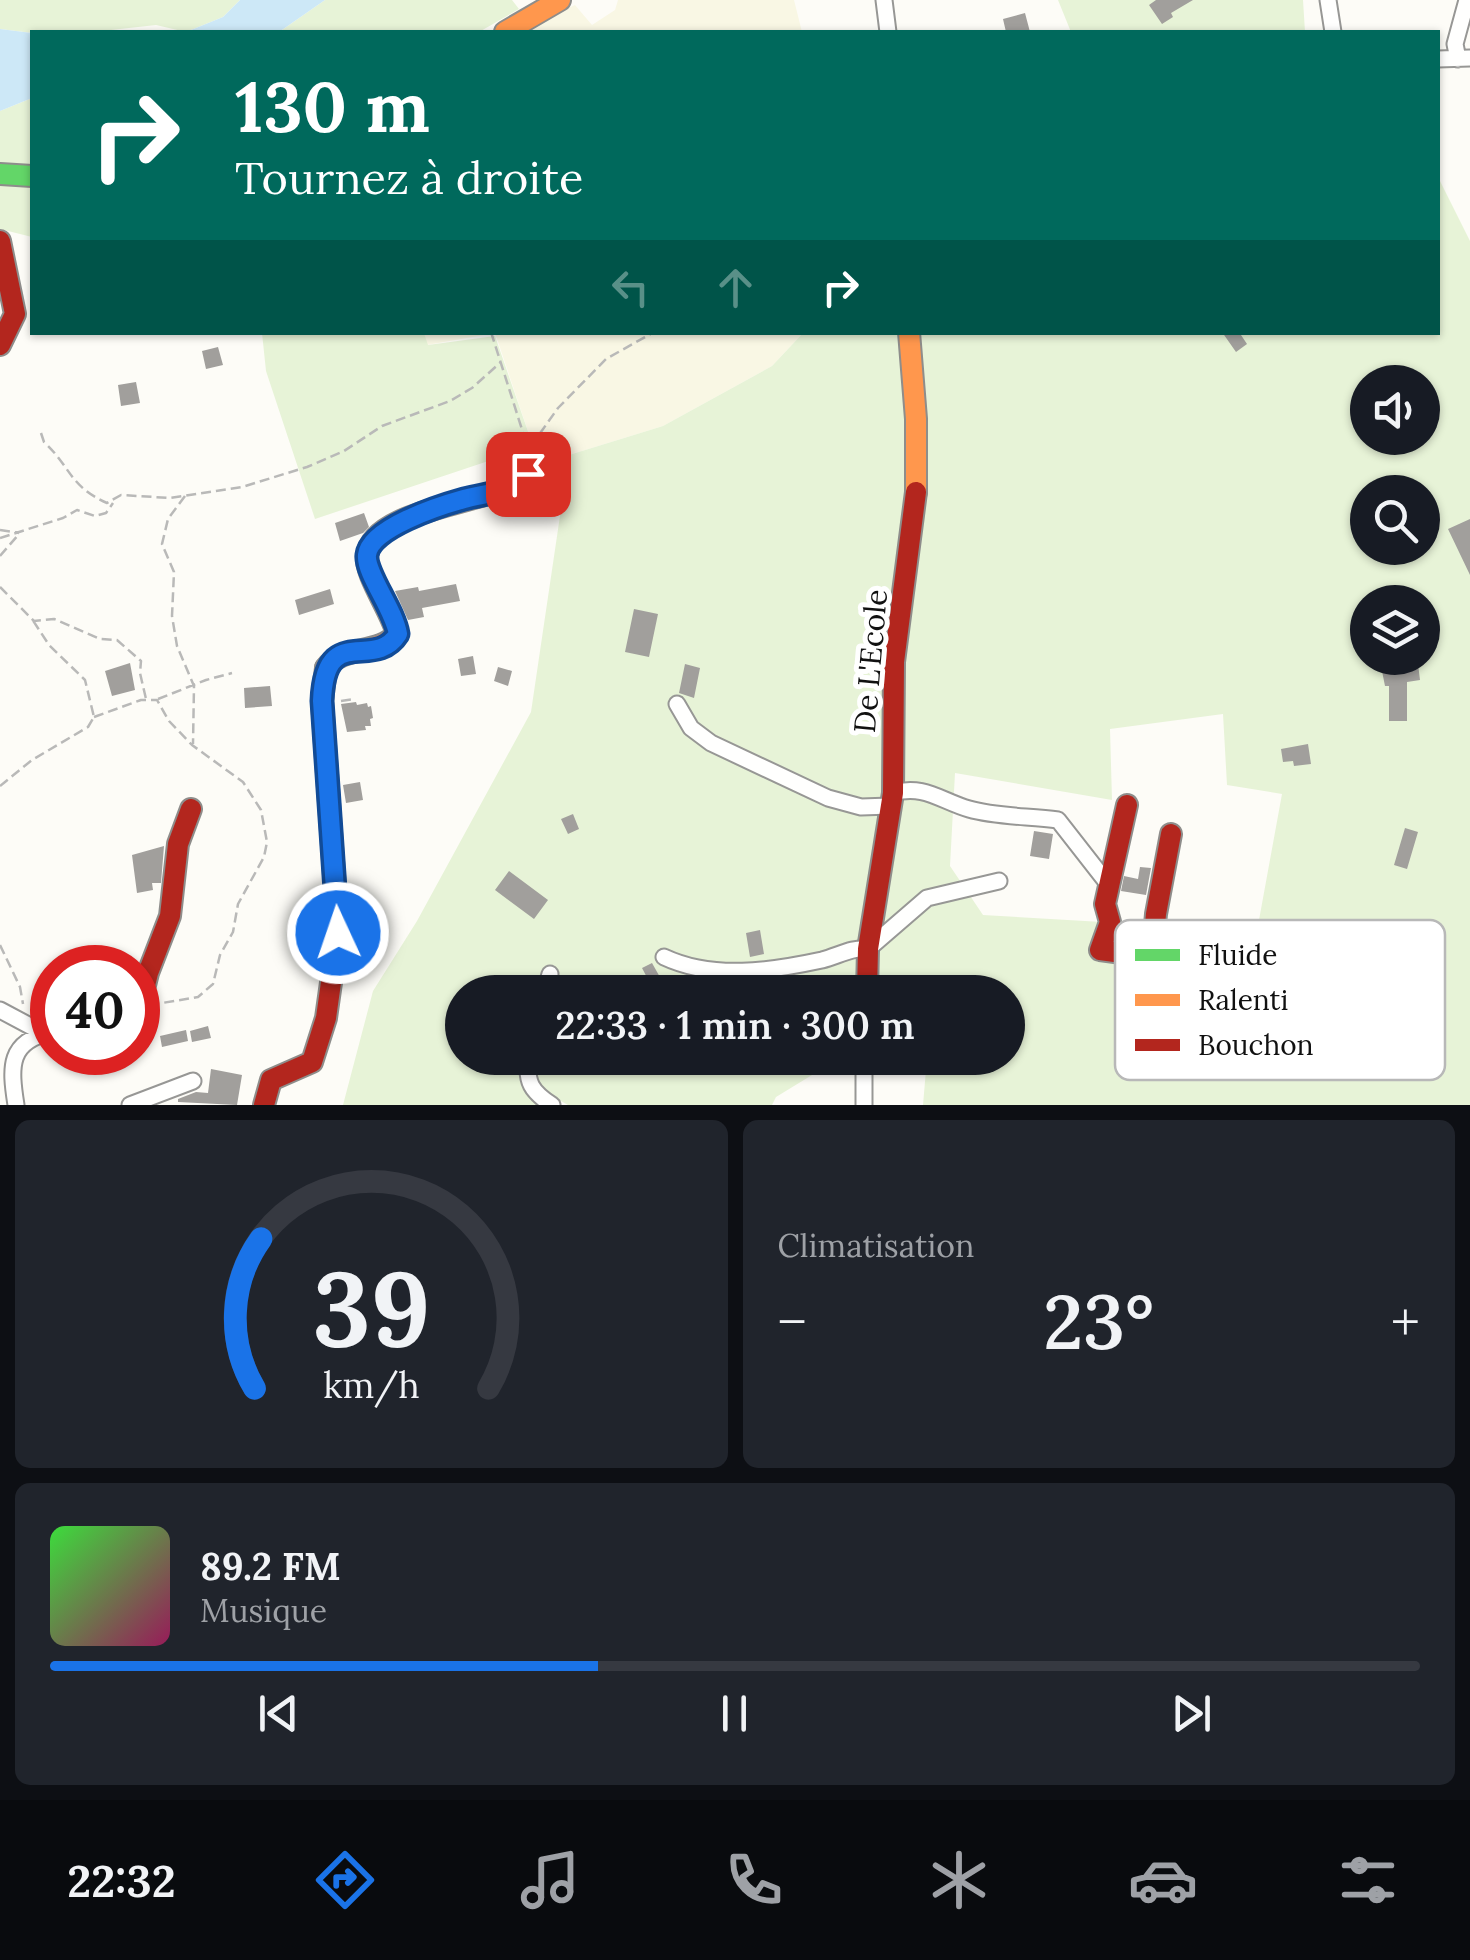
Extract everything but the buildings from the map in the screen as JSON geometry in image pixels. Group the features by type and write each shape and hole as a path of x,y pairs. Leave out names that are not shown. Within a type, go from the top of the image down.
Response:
{"street":[{"path":"508,30 560,0"},
{"path":"884,0 888,30"},
{"path":"1328,0 1333,30"},
{"path":"1464,58 1456,44 1467,0"},
{"path":"0,174 30,176"},
{"path":"0,241 15,314 0,346"},
{"name":"De L'Ecole","path":"867,975 868,948 892,799 894,662 916,489 916,420 909,335"},
{"path":"264,1105 271,1080 312,1062 326,1018 338,933 323,680 326,668 336,656 392,643 398,634 390,606 366,560 373,538 461,500 511,488 522,483 528,474"},
{"path":"677,704 691,728 711,743 828,798 861,807 918,790 935,792 967,808 1058,820 1108,884"},
{"path":"1115,952 1100,950 1110,922 1105,904 1127,805"},
{"path":"158,945 177,885 182,824 192,809"},
{"path":"1155,920 1171,834"},
{"path":"664,957 693,966 755,972 868,948 927,898 998,882"},
{"path":"0,1010 30,1024"},
{"path":"16,1105 13,1062 30,1039"},
{"path":"529,1075 535,1094 552,1105"},
{"path":"864,1075 864,1105"},
{"path":"130,1105 193,1081"}],"path":[{"path":"493,335 526,442 531,446"},
{"path":"528,474 531,446 558,408 606,359 649,335"},
{"path":"0,538 20,534 77,510 95,516 106,513 121,495 186,496 255,484 307,467 344,451 382,426 450,401 472,388 501,362"},
{"path":"41,434 76,485 99,500 114,502"},
{"path":"186,496 168,519 162,544 174,572 172,616 178,646 194,686 193,746"},
{"path":"0,530 20,534"},
{"path":"0,556 20,534"},
{"path":"0,586 32,619 49,645 85,680 94,717"},
{"path":"32,619 54,619 100,640 125,644 141,660 147,700"},
{"path":"0,786 32,760 88,727 94,717 232,674"},
{"path":"156,700 193,746 243,782 261,810 267,842 264,857 238,904 233,932 220,955 213,984 198,997 160,1005"},
{"path":"0,945 20,988 22,1020"}],"shaded area":[{"path":"618,0 794,0 802,30 519,30 575,5 592,25 615,10"},
{"path":"424,335 484,335 427,345"},
{"path":"496,335 801,335 772,366 663,426 569,455 533,446"}],"green space":[{"path":"0,0 240,0 223,17 191,30 156,25 30,33 0,29"},
{"path":"325,0 512,0 519,9 482,30 282,30"},
{"path":"1058,0 1303,0 1305,30 1070,30"},
{"path":"30,99 30,168 0,167 0,111"},
{"path":"1440,181 1470,241 1470,1105 923,1105 926,1075 1025,1075 1025,975 445,975 445,1075 812,1075 776,1097 772,1105 568,1105 545,1092 538,1105 343,1105 373,991 417,921 531,712 569,455 663,426 772,366 801,335 1440,335","holes":["1223,714 1227,785 1282,794 1259,920 1445,920 1445,1080 1115,1080 1115,923 983,915 950,866 955,773 1112,800 1110,729"]},
{"path":"0,182 30,184 30,236 0,229"},
{"path":"262,335 425,335 428,345 495,336 533,446 315,519 266,371"}],"water":[{"path":"240,0 325,0 282,30 191,30 223,17"},
{"path":"0,29 30,33 30,99 0,111"}],"traffic: fast":[{"path":"0,174 30,176"}],"traffic: slow":[{"path":"508,30 560,0"},
{"path":"909,335 916,419 916,492"},
{"path":"326,668 342,656 380,645 397,634 367,563 375,538 414,516 492,493 528,474"}],"traffic: jam":[{"path":"0,241 15,314 0,345"},
{"path":"867,975 868,949 893,793 894,662 916,492"},
{"path":"264,1105 271,1080 312,1062 326,1018 338,933 322,701 326,668"},
{"path":"1115,952 1100,950 1110,922 1105,904 1127,805"},
{"path":"159,945 170,916 178,844 191,809"},
{"path":"1155,920 1171,834"}],"route":[{"path":"338,933 323,680 326,668 336,656 392,643 398,634 390,606 366,560 368,550 373,538 385,530 442,506 511,488 522,483 528,474"}]}
